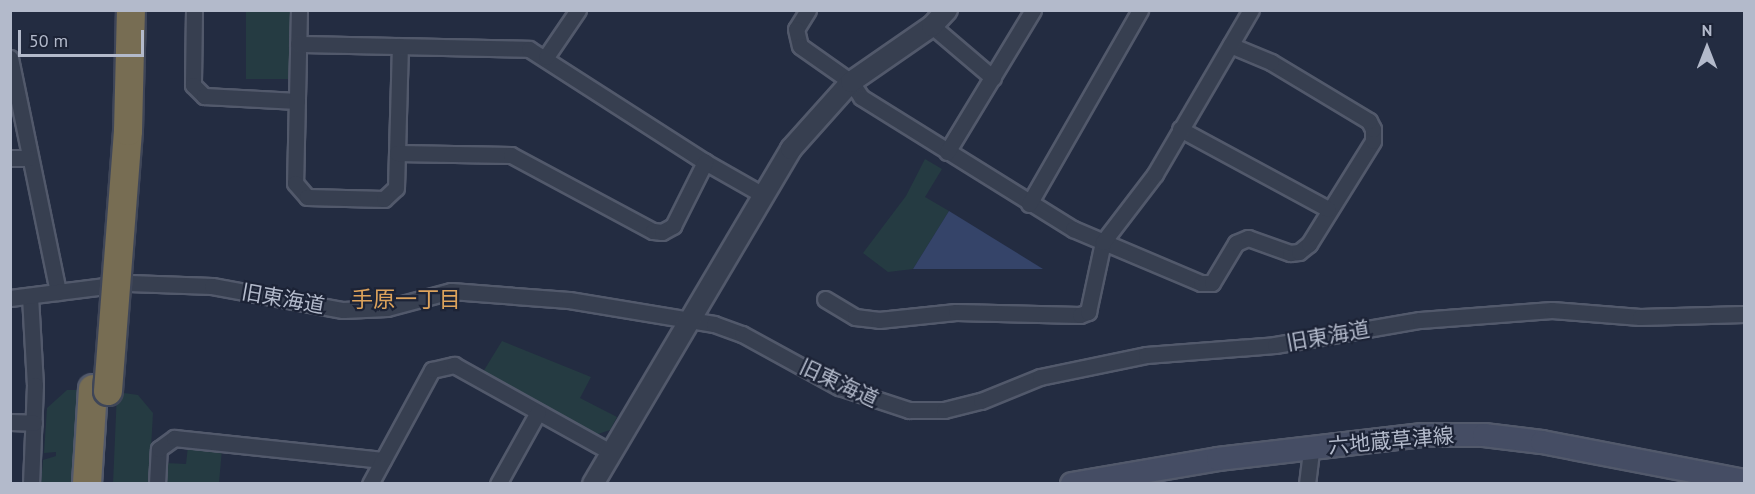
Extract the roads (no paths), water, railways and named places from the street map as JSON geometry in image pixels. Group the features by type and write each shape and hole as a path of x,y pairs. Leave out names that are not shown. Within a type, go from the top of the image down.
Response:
{"highway":[{"path":"102,483 101,390 112,10"},
{"path":"87,483 101,390 128,131 131,10"}],"main road":[{"name":"六地蔵草津線","path":"1072,483 1423,435 1484,435 1592,449 1744,481"}],"street":[{"path":"194,10 193,85 204,96 297,101"},
{"path":"299,10 295,183 307,197 384,199 396,188 400,46"},
{"path":"546,57 578,10"},
{"path":"808,10 796,28 800,46 851,82 861,97 1029,204 1103,242 1201,283 1212,283 1236,243 1248,238 1290,253 1299,252 1309,244 1328,209 1373,141 1373,129 1368,121 1270,62 1230,45"},
{"path":"593,483 693,320 791,148 851,82 932,26 947,10"},
{"path":"946,152 1033,10"},
{"path":"1029,204 1140,10"},
{"path":"825,298 855,317 879,320 956,312 1080,315 1088,312 1093,302 1103,242 1155,174 1251,10"},
{"path":"932,26 993,78"},
{"path":"298,44 529,48 705,162 763,195"},
{"path":"10,58 58,292"},
{"path":"1180,129 1328,209"},
{"path":"397,153 511,155 653,231 662,232 673,225 705,162"},
{"path":"10,158 29,158"},
{"name":"旧東海道","path":"10,298 129,283 212,286 343,310 387,308 451,291 476,291 569,300 693,320 742,334 867,399 909,410 944,410 981,400 1040,377 1146,355 1275,345 1420,320 1552,310 1640,316 1744,314"},
{"path":"30,296 34,423 31,483"},
{"path":"370,483 432,370 454,365 612,453"},
{"path":"498,483 538,412"},
{"path":"10,422 34,423"},
{"path":"157,483 159,449 174,438 383,460"},
{"path":"1307,483 1311,449"}],"water":[{"path":"949,211 1043,269 913,269"}],"district":[{"name":"手原一丁目","path":"406,300"}]}
